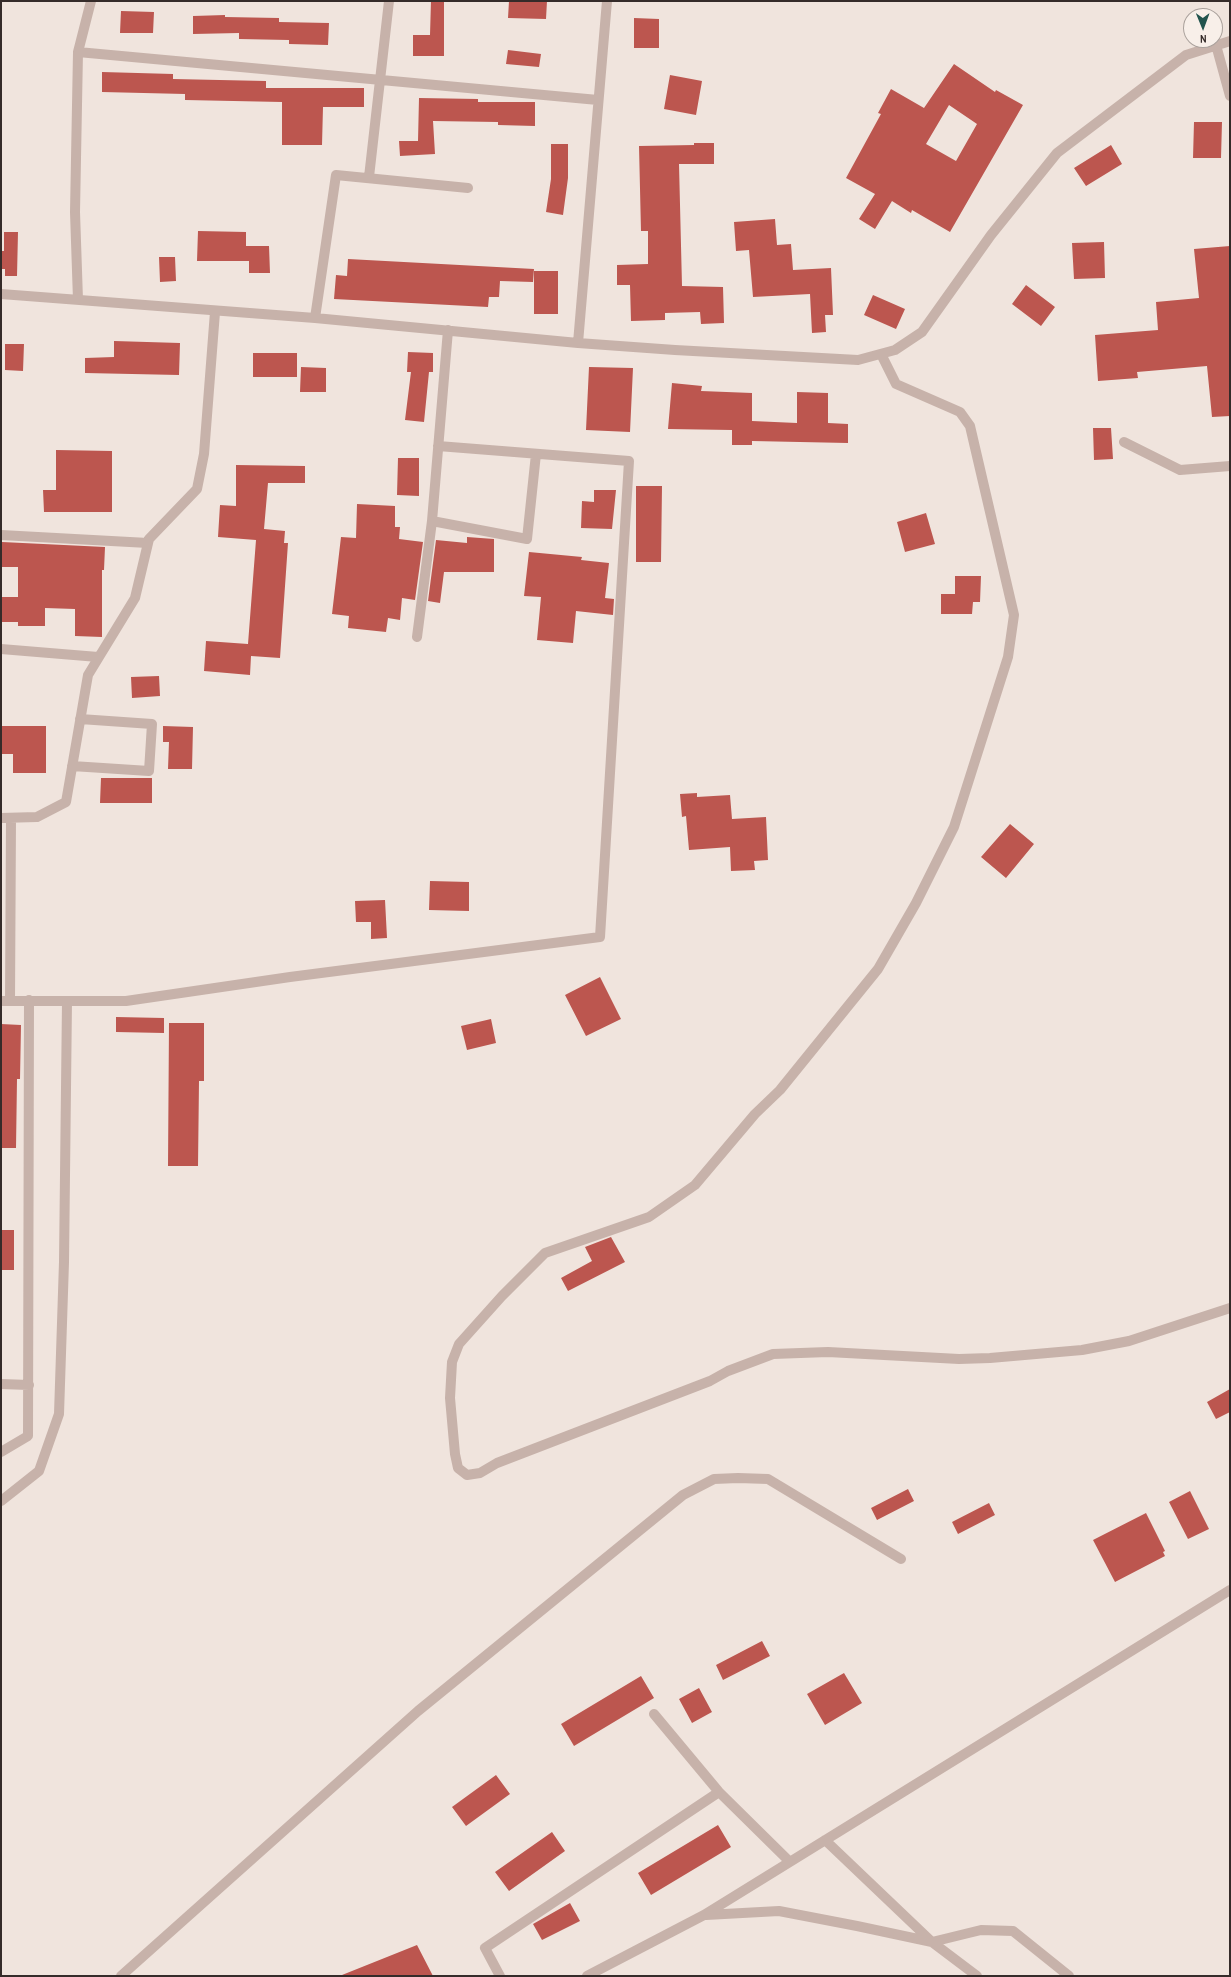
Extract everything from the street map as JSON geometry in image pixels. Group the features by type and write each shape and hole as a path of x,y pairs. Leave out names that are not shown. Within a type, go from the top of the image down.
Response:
{"street":[{"path":"78,300 75,212 78,52 91,1"},
{"path":"369,177 389,1"},
{"path":"578,343 607,1"},
{"path":"1,294 215,312 315,318 578,343 858,360 895,350 922,332 991,235 1057,153 1186,55 1207,48"},
{"path":"1217,48 1230,96"},
{"path":"78,52 598,100"},
{"path":"315,318 336,175 369,177 468,188"},
{"path":"215,312 204,454 196,489 149,539 135,598 98,657 88,676 66,802 37,817 6,818 6,1001 126,1002 290,977 600,936 629,461 438,446"},
{"path":"417,637 432,521 448,330"},
{"path":"881,354 896,384 960,412 970,426 1014,615 1008,657 954,827 916,903 878,969 780,1090 755,1114 695,1185 649,1217 545,1253 502,1296 459,1344 452,1362 450,1398 455,1454 458,1468 467,1475 480,1473 496,1463 710,1381 728,1371 773,1354 828,1352 990,1358 1082,1350 1129,1341 1230,1308"},
{"path":"1124,442 1180,470 1230,466"},
{"path":"432,521 527,539 536,454"},
{"path":"1,535 148,543"},
{"path":"1,649 98,657"},
{"path":"72,766 149,771 152,724 80,720"},
{"path":"1,1452 28,1436 29,1000"},
{"path":"1,1501 39,1471 59,1414 64,1262 67,1001"},
{"path":"1,1384 29,1385"},
{"path":"121,1976 418,1711 683,1495 714,1480 738,1478 768,1479 901,1559"},
{"path":"587,1976 704,1915 1230,1590"},
{"path":"654,1714 719,1792 790,1862"},
{"path":"500,1976 485,1948 719,1792"},
{"path":"825,1840 932,1942 977,1976"},
{"path":"704,1915 779,1911 932,1942 981,1930 1014,1930 1069,1976"}],"building":[{"path":"431,1 444,1 444,56 413,56 413,35 430,35"},
{"path":"509,1 547,1 546,19 508,18"},
{"path":"121,11 154,12 153,33 120,33"},
{"path":"225,15 225,17 279,18 279,22 329,23 328,45 289,44 289,40 239,39 239,33 193,34 193,16"},
{"path":"634,18 659,19 659,48 634,48"},
{"path":"508,50 541,54 539,67 506,64"},
{"path":"954,64 995,92 996,90 1023,105 950,232 912,210 911,213 892,201 875,229 859,219 875,194 846,178 881,114 878,113 891,89 924,108","holes":["949,105 977,124 956,161 926,144"]},
{"path":"102,72 173,74 173,79 266,81 266,88 364,88 364,107 323,107 322,145 282,145 282,102 185,100 185,94 102,92"},
{"path":"670,75 702,81 696,115 664,109"},
{"path":"419,98 478,99 478,102 535,102 535,126 498,125 498,122 433,121 435,154 400,156 399,141 418,141"},
{"path":"1194,122 1222,122 1221,158 1193,158"},
{"path":"694,143 714,143 714,164 679,164 682,286 723,287 724,323 701,324 700,312 665,313 665,320 631,321 630,285 617,285 617,265 648,264 648,231 641,231 639,146 694,145"},
{"path":"551,144 568,144 568,178 563,215 546,212 551,179"},
{"path":"1111,145 1122,164 1086,186 1074,168"},
{"path":"775,219 777,245 791,244 793,270 831,268 833,315 825,315 826,332 812,333 810,294 753,297 749,250 736,251 734,222"},
{"path":"198,231 246,232 246,246 269,246 270,273 249,273 249,261 197,261"},
{"path":"4,232 18,232 17,276 5,276 5,269 1,269 1,251 4,251"},
{"path":"1104,242 1105,278 1074,279 1072,243"},
{"path":"1230,246 1230,416 1212,417 1207,366 1137,372 1138,378 1098,381 1095,335 1158,330 1156,302 1199,298 1194,249"},
{"path":"159,257 175,257 176,281 160,282"},
{"path":"348,259 534,269 533,282 500,281 499,297 489,297 488,307 334,299 336,275 347,276"},
{"path":"534,271 558,271 558,314 534,314"},
{"path":"1026,285 1055,307 1041,326 1012,304"},
{"path":"873,295 905,309 896,329 864,315"},
{"path":"114,341 180,343 179,375 85,373 85,358 114,357"},
{"path":"5,344 24,344 23,371 5,370"},
{"path":"408,352 433,353 433,372 429,372 424,422 405,420 411,372 407,372"},
{"path":"253,353 297,353 297,377 253,377"},
{"path":"301,367 326,368 326,392 300,392"},
{"path":"589,367 633,368 630,432 586,430"},
{"path":"672,383 702,386 701,391 752,393 752,421 797,423 797,392 828,393 828,423 848,424 848,443 752,441 752,445 732,445 732,430 668,429"},
{"path":"1093,428 1111,428 1113,459 1094,460"},
{"path":"56,450 112,451 112,512 44,512 43,490 56,490"},
{"path":"398,458 419,458 419,496 397,495"},
{"path":"236,465 305,466 305,483 268,483 264,529 285,531 284,543 288,543 280,658 251,656 250,675 204,671 206,641 248,644 256,540 218,537 220,505 236,506"},
{"path":"636,486 662,486 661,562 636,562"},
{"path":"594,490 616,490 612,529 581,528 582,501 594,502"},
{"path":"357,504 395,506 395,527 400,527 399,539 423,542 415,600 402,598 400,620 388,618 386,632 348,628 349,616 332,614 341,537 356,538"},
{"path":"926,513 935,544 905,552 897,522"},
{"path":"467,537 494,539 494,572 444,572 440,603 428,601 436,540 467,543"},
{"path":"2,542 105,547 104,570 102,570 102,637 75,636 75,609 45,608 45,626 18,626 18,622 1,622 1,597 18,597 18,567 2,567"},
{"path":"529,552 582,557 581,560 609,563 605,598 614,599 613,615 576,611 573,643 537,640 541,597 524,596"},
{"path":"955,576 981,576 980,602 973,602 972,614 941,614 941,594 955,594"},
{"path":"159,676 160,696 132,698 131,677"},
{"path":"1,726 46,726 46,773 13,773 13,754 1,754"},
{"path":"163,726 193,727 192,769 168,769 169,742 163,742"},
{"path":"101,778 152,778 152,803 100,803"},
{"path":"697,793 697,797 730,795 732,819 766,817 768,860 754,861 755,870 731,871 730,847 689,850 686,816 682,817 680,794"},
{"path":"1010,824 1034,844 1006,878 981,857"},
{"path":"430,881 469,882 469,911 429,910"},
{"path":"385,900 387,938 371,939 371,922 356,922 355,901"},
{"path":"600,977 621,1019 586,1036 565,995"},
{"path":"116,1017 164,1018 164,1033 116,1032"},
{"path":"491,1019 496,1043 467,1050 461,1026"},
{"path":"169,1023 204,1023 204,1081 199,1081 198,1166 168,1166"},
{"path":"1,1024 21,1025 20,1079 17,1079 16,1148 1,1148"},
{"path":"1,1230 14,1230 14,1270 1,1270"},
{"path":"611,1237 625,1262 568,1291 561,1278 592,1261 585,1247"},
{"path":"1230,1389 1230,1412 1216,1419 1207,1402"},
{"path":"908,1489 914,1501 877,1520 871,1508"},
{"path":"1190,1491 1209,1529 1188,1539 1169,1502"},
{"path":"989,1503 995,1515 958,1534 952,1522"},
{"path":"1146,1513 1165,1551 1163,1552 1165,1556 1115,1582 1093,1540"},
{"path":"762,1641 770,1656 723,1680 716,1665"},
{"path":"844,1673 862,1703 825,1725 807,1694"},
{"path":"641,1676 654,1698 574,1746 561,1724"},
{"path":"699,1688 712,1712 692,1723 679,1699"},
{"path":"496,1775 510,1794 466,1826 452,1807"},
{"path":"718,1825 731,1847 651,1895 638,1873"},
{"path":"552,1832 565,1851 509,1891 495,1872"},
{"path":"570,1903 580,1921 542,1940 533,1924"},
{"path":"417,1945 433,1976 342,1976 342,1975"}]}
